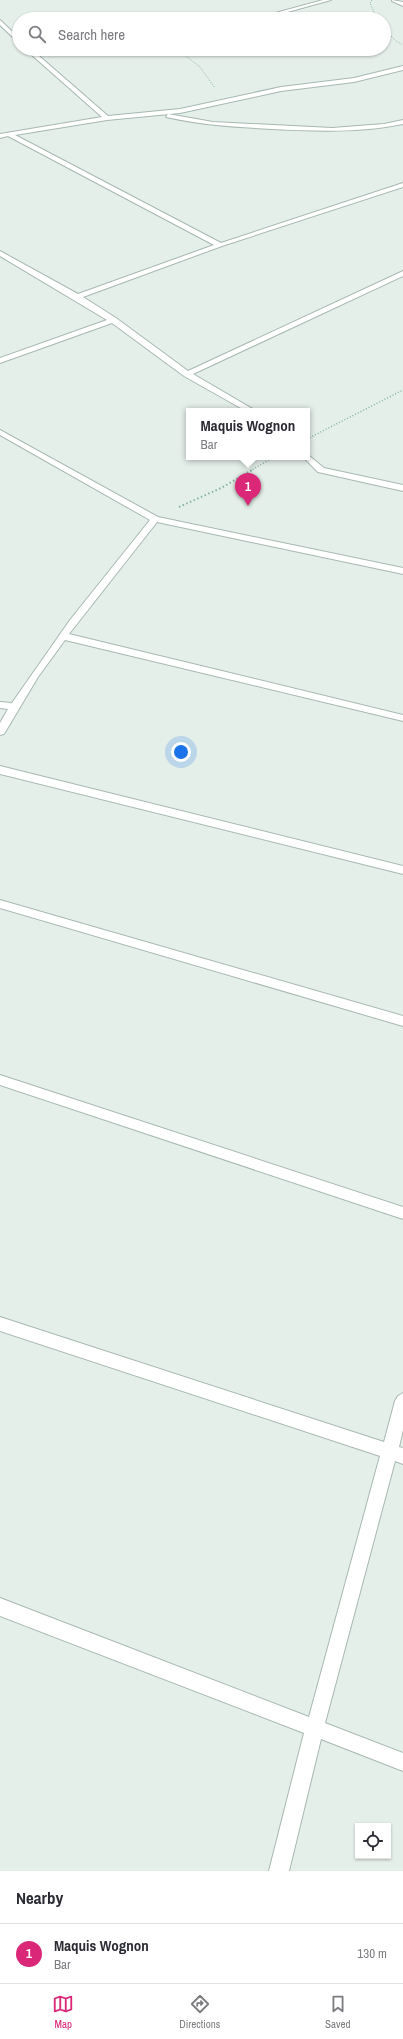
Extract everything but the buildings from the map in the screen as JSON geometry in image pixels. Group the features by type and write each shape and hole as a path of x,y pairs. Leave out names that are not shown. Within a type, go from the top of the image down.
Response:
{"street":[{"path":"283,12 328,0"},
{"path":"394,0 403,4"},
{"path":"0,22 12,34"},
{"path":"36,56 107,118"},
{"path":"0,136 107,118 180,111 281,88 354,80 403,68"},
{"path":"152,114 213,124 332,130 384,126 403,122"},
{"path":"10,135 220,245"},
{"path":"77,297 220,245 403,185"},
{"path":"0,253 77,297 113,320 187,374 247,408"},
{"path":"187,374 403,273"},
{"path":"0,361 113,320"},
{"path":"0,432 155,518 403,571"},
{"path":"310,460 321,470 403,488"},
{"path":"0,732 14,707 63,636 155,518"},
{"path":"63,636 403,718"},
{"path":"0,705 14,707"},
{"path":"0,770 403,870"},
{"path":"0,904 146,945 403,1021"},
{"path":"0,1080 403,1213"},
{"path":"0,1324 396,1454"},
{"path":"279,1871 315,1727 396,1454 403,1401"},
{"path":"0,1607 403,1762"}],"path":[{"path":"372,0 370,3 374,12"},
{"path":"391,36 403,45"},
{"path":"186,56 200,67 211,84 223,96 224,100"},
{"path":"310,437 403,390"},
{"path":"155,518 220,488 269,460"}],"place":[{"name":"Maquis Wognon","path":"248,506"}]}
